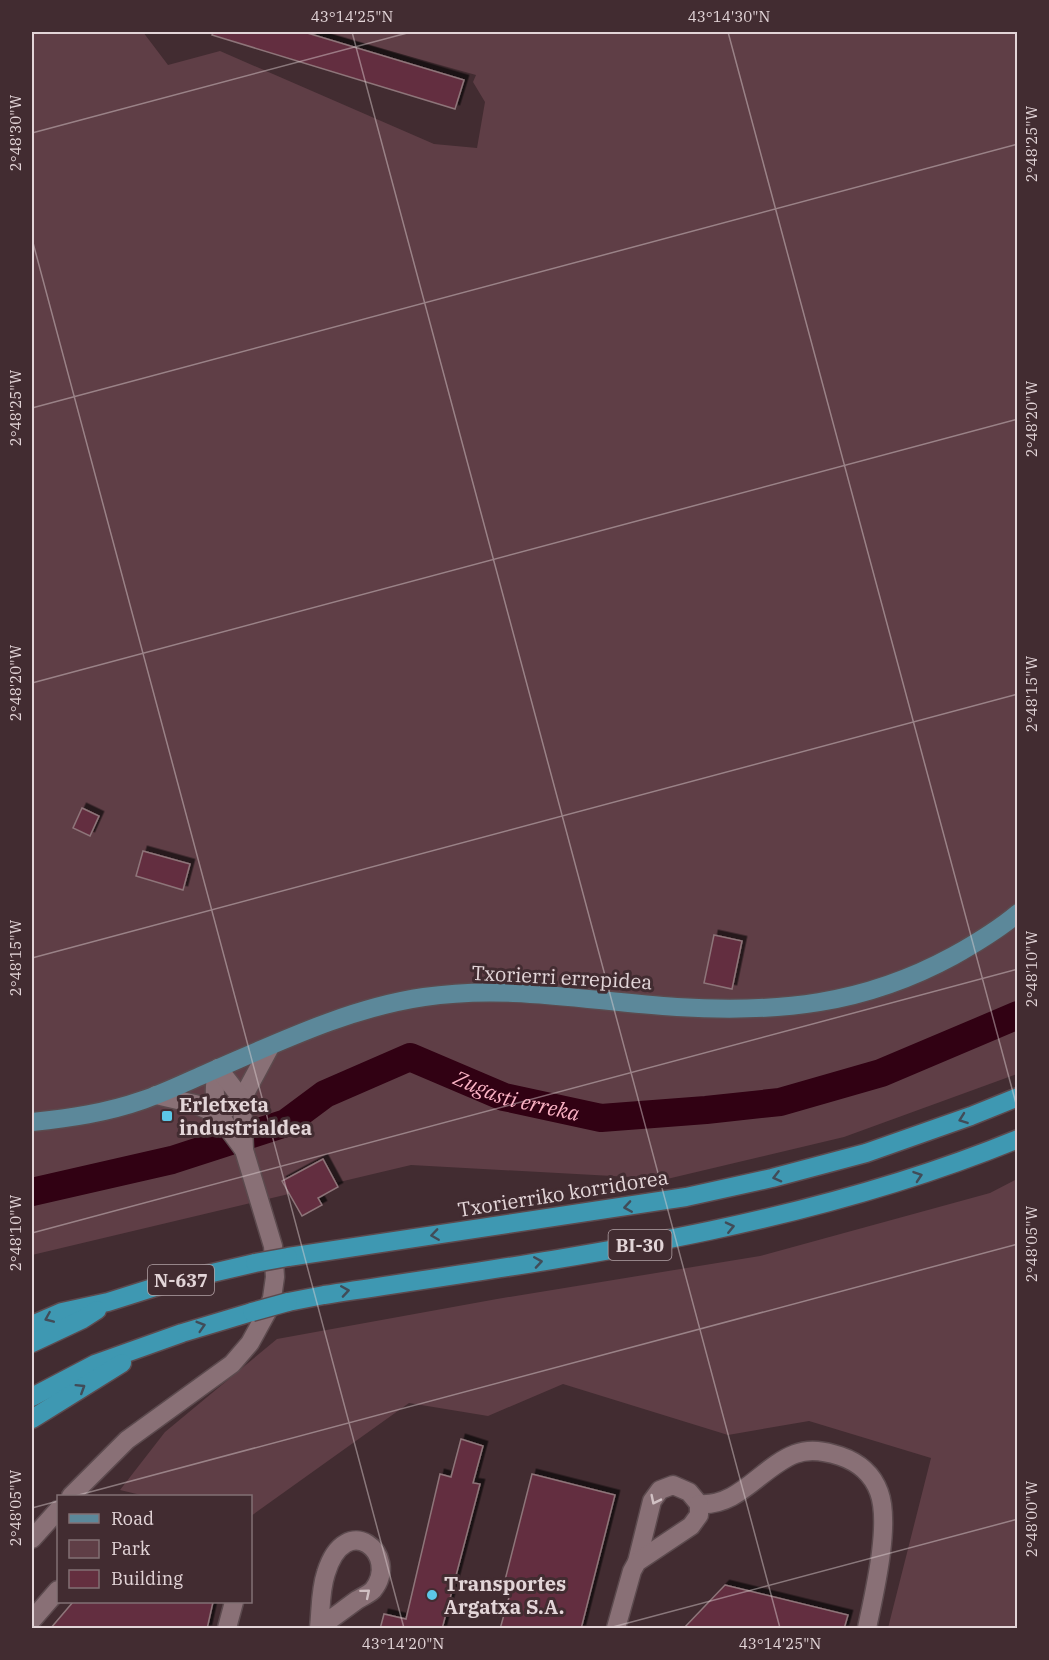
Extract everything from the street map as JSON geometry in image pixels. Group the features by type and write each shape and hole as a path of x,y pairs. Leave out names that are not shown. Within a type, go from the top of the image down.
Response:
{"highway":[{"name":"Txorierriko korridorea","path":"108,1302 165,1284 255,1263 686,1197 772,1178 866,1153 971,1116 1017,1097"},
{"name":"BI-30","path":"252,1312 324,1295 605,1251 781,1216 878,1190 985,1153 1017,1139"},
{"path":"32,1325 62,1312 108,1302"},
{"path":"32,1342 83,1319 108,1302"},
{"name":"N-637","path":"151,1345 207,1324 252,1312"},
{"path":"32,1397 95,1364 151,1345"},
{"path":"32,1419 151,1345"}],"main road":[{"name":"Txorierri errepidea","path":"32,1122 84,1117 156,1095 334,1020 424,997 486,992 579,997 677,1007 760,1009 807,1005 865,994 923,972 983,939 1017,913"}],"street":[{"path":"73,1495 127,1440 232,1364 250,1343 267,1312 275,1277 273,1246 244,1150 242,1102 270,1047"},
{"path":"218,1068 242,1102"},
{"path":"218,1068 214,1094 219,1114 244,1150"},
{"path":"156,1095 195,1104 219,1114"},
{"path":"219,1114 242,1102"},
{"path":"699,1504 710,1505 730,1498 796,1453 822,1451 855,1461 875,1482 882,1504 879,1564 867,1629"},
{"path":"616,1629 632,1571 637,1562 652,1501 660,1490 673,1485 689,1492 699,1504 699,1515 691,1526 637,1562"},
{"path":"32,1539 57,1511"},
{"path":"358,1540 367,1542 376,1550 380,1576 372,1590 319,1628 321,1595 326,1572 334,1555 349,1542 358,1540"},
{"path":"32,1620 57,1591"},
{"path":"227,1629 234,1603"}],"green space":[{"path":"32,32 143,32 168,65 220,51 434,144 477,148 485,102 473,82 476,75 323,32 1017,32 1017,1074 844,1137 667,1179 411,1165 32,1255"},
{"path":"1017,1179 1017,1628 888,1628 931,1458 809,1421 728,1435 563,1384 488,1416 409,1403 252,1515 252,1495 141,1495 120,1490 165,1432 277,1339 497,1299 760,1256 990,1193"}],"building":[{"path":"213,32 304,32 464,80 455,109 212,35"},
{"path":"82,808 99,816 90,836 73,828"},
{"path":"143,851 190,864 183,890 136,876"},
{"path":"714,935 742,941 732,989 704,983"},
{"path":"323,1159 338,1187 318,1198 322,1205 302,1216 282,1181"},
{"path":"461,1439 483,1446 473,1483 480,1484 442,1629 380,1629 384,1614 406,1619 440,1474 451,1477"},
{"path":"532,1474 615,1495 581,1629 500,1629 511,1590 503,1588"},
{"path":"725,1585 848,1615 844,1629 683,1629"},
{"path":"72,1603 213,1603 207,1629 50,1629"}],"waterway":[{"name":"Zugasti erreka","path":"32,1192 172,1160 286,1123 325,1094 410,1057 504,1097 601,1118 780,1102 881,1073 1018,1015"}],"place":[{"name":"Erletxeta industrialdea","path":"167,1116"},
{"name":"Transportes Argatxa S.A.","path":"432,1595"}]}
